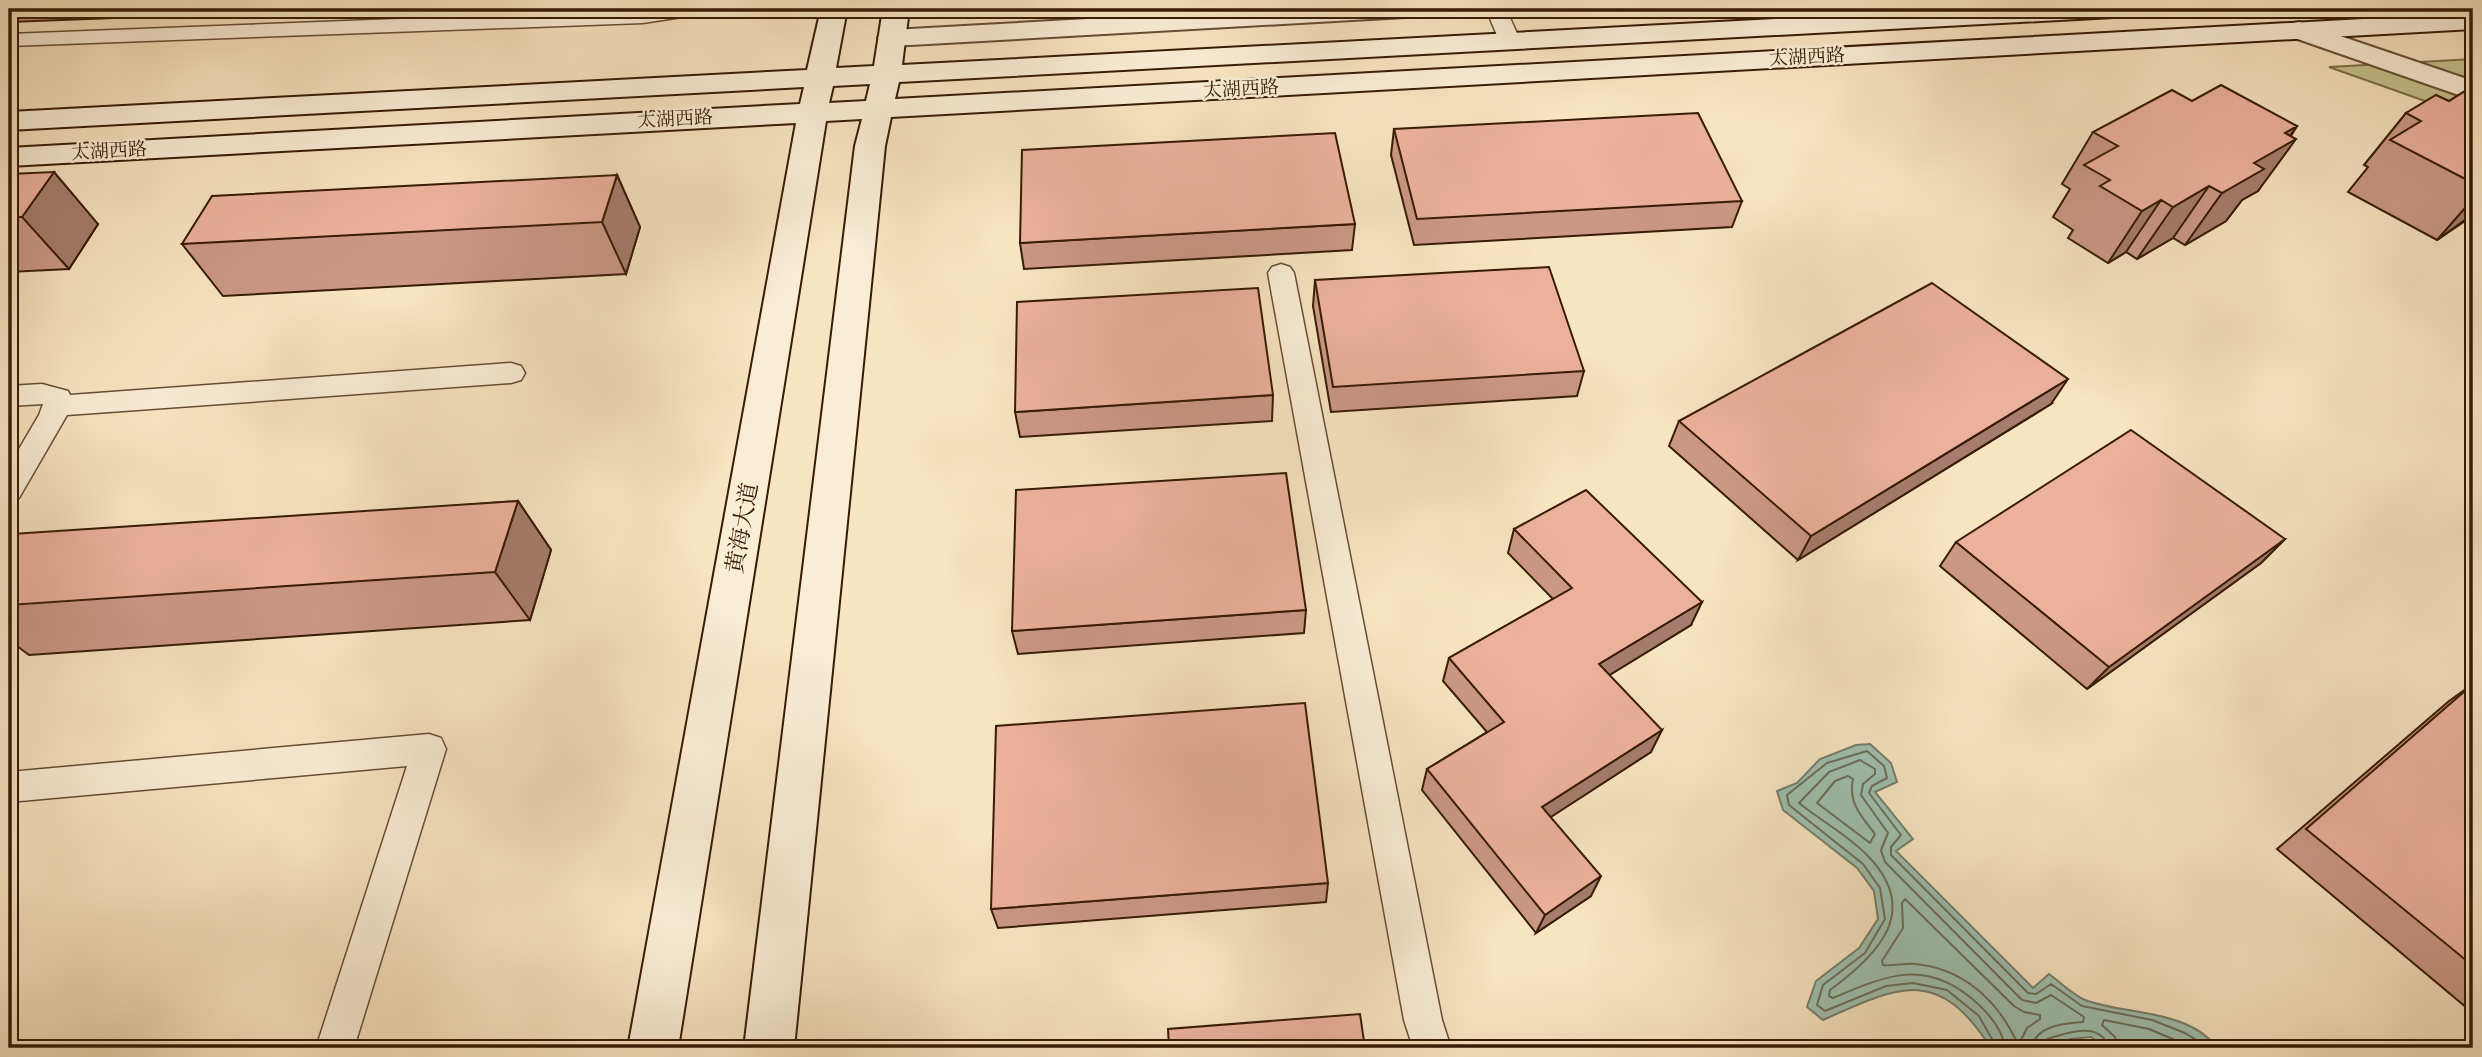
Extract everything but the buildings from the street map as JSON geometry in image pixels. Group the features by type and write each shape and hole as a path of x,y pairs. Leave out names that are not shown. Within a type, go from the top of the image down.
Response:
{"street":[{"name":"黄海大道","path":"653,1048 816,94 834,9"},
{"path":"769,1048 870,146 891,40 1405,9"},
{"name":"太湖西路","path":"9,157 816,94 891,40 1509,40 1979,12 2114,9"},
{"name":"太湖西路","path":"9,121 816,94 878,109 2473,21"},
{"path":"2311,29 2473,91"}],"lane":[{"path":"9,40 643,17 695,9"},
{"path":"1496,9 1509,40"},
{"path":"1281,273 1423,1020 1432,1048"},
{"path":"56,406 512,373"},
{"path":"9,396 42,394 58,398 53,416 9,490"},
{"path":"9,787 429,749 335,1048"}],"shaded area":[{"path":"2473,59 2473,118 2329,67"}],"water":[{"path":"1870,744 1891,763 1897,782 1875,792 1913,839 1896,851 2033,988 2049,974 2085,1000 2155,1015 2190,1026 2205,1035 2217,1048 2106,1048 2091,1037 2071,1039 2040,1048 1991,1048 1972,1022 1953,1004 1935,994 1916,990 1875,998 1823,1020 1807,1007 1816,981 1859,948 1878,919 1874,891 1857,868 1783,810 1777,791 1797,783 1820,759 1856,745"}]}
